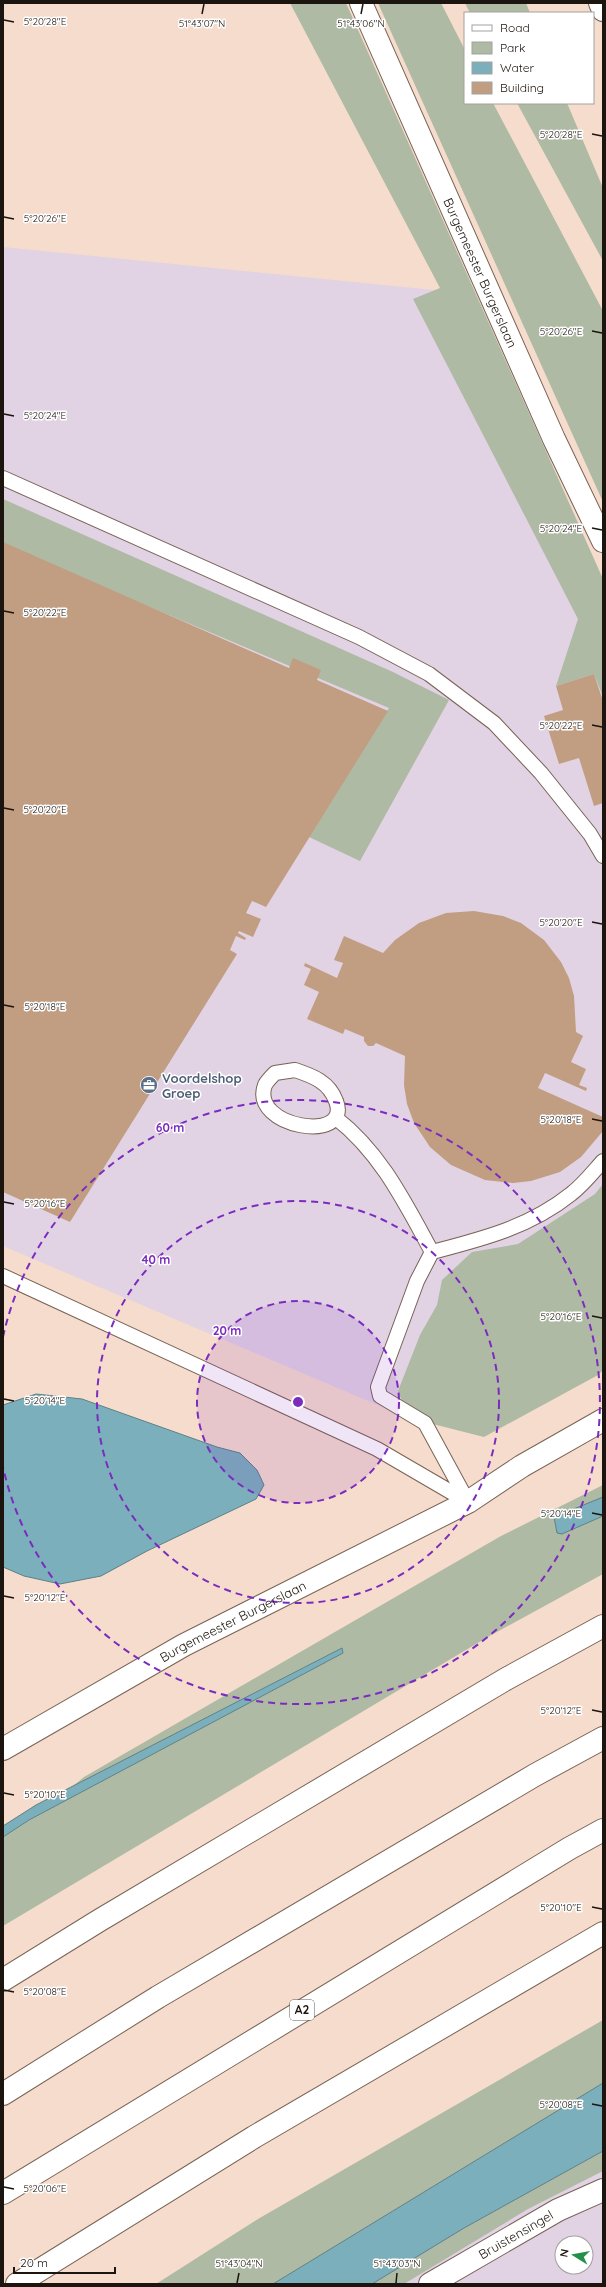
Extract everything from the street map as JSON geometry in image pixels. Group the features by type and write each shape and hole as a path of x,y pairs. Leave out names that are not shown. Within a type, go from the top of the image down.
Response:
{"main road":[{"name":"Burgemeester Burgerslaan","path":"361,3 554,439 603,541"},
{"path":"600,3 603,10"},
{"name":"Burgemeester Burgerslaan","path":"3,1749 184,1645 468,1502 522,1466 603,1420"},
{"path":"3,1980 100,1920 499,1683 603,1626"},
{"path":"3,2094 158,1997 535,1775 603,1738"},
{"name":"A2","path":"3,2193 529,1873 603,1830"},
{"path":"17,2284 254,2137 603,1933"},
{"name":"Bruistensingel","path":"430,2284 558,2210 603,2190"}],"lane":[{"path":"3,478 359,637 429,674 494,723 540,774 590,834 603,856"},
{"path":"295,1070 315,1076 332,1090 338,1106 336,1118 329,1124 319,1127 305,1127 288,1122 273,1112 265,1099 265,1085 274,1073 295,1070"},
{"path":"336,1118 345,1125 388,1172 432,1252"},
{"path":"468,1502 425,1423 380,1396 378,1387 417,1281 432,1252 495,1236 533,1220 572,1194 603,1161"},
{"path":"3,1276 377,1448 468,1502"}],"shaded area":[{"path":"3,247 444,291 603,656 603,1204 394,1412 3,1246"},
{"path":"603,2130 603,2284 350,2284"}],"green space":[{"path":"290,3 346,3 603,579 603,697 594,674 556,686 578,619 413,299 440,288"},
{"path":"378,3 441,3 464,48 464,104 494,104 603,311 603,502"},
{"path":"465,3 526,3 530,12 470,12"},
{"path":"518,104 567,104 603,188 603,261"},
{"path":"3,499 393,672 449,700 360,861 309,837 389,708 3,545"},
{"path":"603,1184 603,1370 598,1375 484,1437 421,1421 405,1410 398,1391 420,1335 437,1305 442,1280 472,1252 518,1244 595,1194"},
{"path":"603,1485 603,1497 554,1517 562,1534 603,1516 603,1574 486,1638 3,1926 3,1837 29,1820 343,1653 342,1648 73,1786 84,1777 501,1536"},
{"path":"603,2020 603,2083 273,2284 156,2284 258,2219"},
{"path":"603,2151 603,2171 528,2209 404,2284 372,2284 464,2228"}],"water":[{"path":"36,1394 82,1399 217,1447 240,1453 257,1470 264,1485 256,1499 147,1551 101,1576 60,1584 24,1576 3,1567 3,1405"},
{"path":"603,1497 603,1516 562,1534 557,1533 554,1517"},
{"path":"342,1648 343,1653 29,1820 3,1837 3,1826 36,1805"},
{"path":"603,2083 603,2151 464,2228 372,2284 273,2284"}],"building":[{"path":"3,542 289,668 293,658 321,670 317,680 388,711 266,907 252,901 246,913 261,919 253,937 239,931 238,933 246,938 245,940 236,936 230,950 237,954 70,1222 3,1192"},
{"path":"594,674 603,701 603,803 594,806 579,758 559,764 544,716 563,710 556,686"},
{"path":"474,911 503,916 521,923 544,940 561,962 569,978 574,996 576,1032 583,1036 571,1062 586,1069 579,1085 587,1088 586,1091 545,1073 538,1088 603,1117 603,1131 581,1157 560,1172 531,1181 513,1183 485,1180 451,1165 430,1147 414,1123 407,1104 404,1085 405,1056 376,1043 373,1046 368,1046 364,1041 364,1037 345,1029 343,1034 307,1019 319,992 304,985 311,969 304,966 305,963 337,978 343,963 334,960 344,936 383,953 395,940 419,923 446,913"}],"place":[{"name":"Voordelshop Groep","path":"149,1085"}]}
